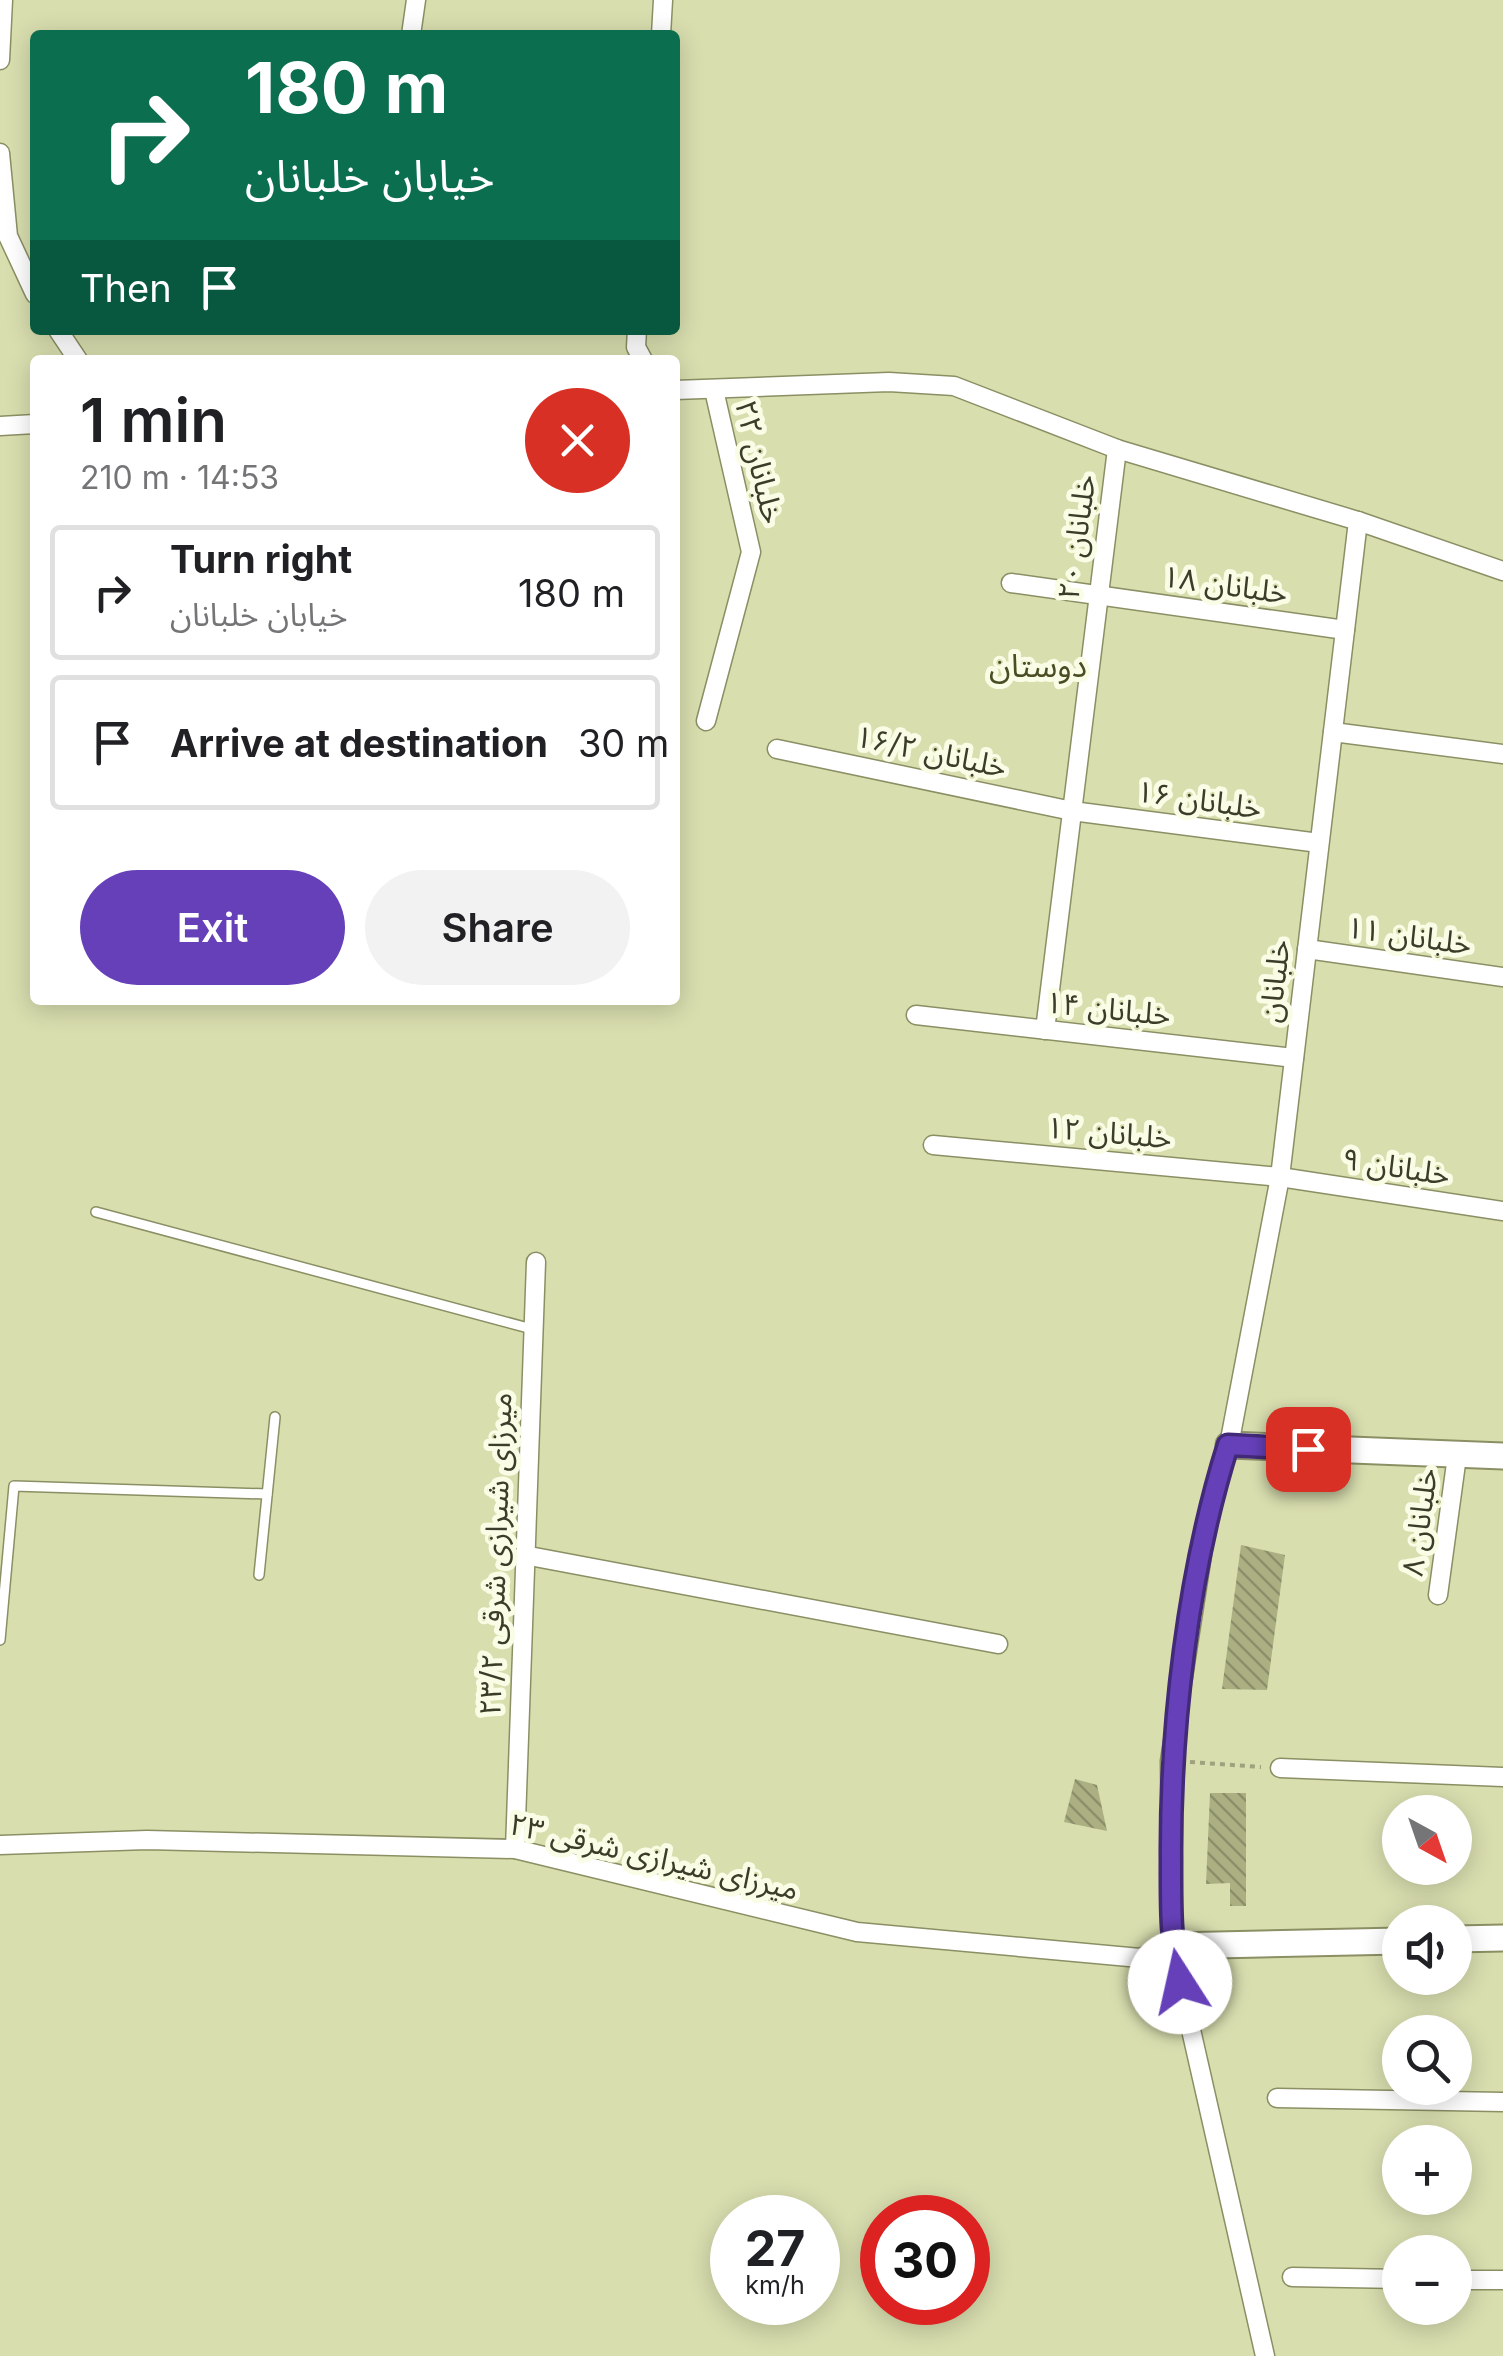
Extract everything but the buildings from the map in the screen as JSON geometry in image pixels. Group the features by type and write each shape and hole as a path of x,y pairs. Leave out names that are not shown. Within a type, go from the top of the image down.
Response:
{"street":[{"path":"0,60 2,0"},
{"path":"411,30 416,0"},
{"path":"662,30 663,0"},
{"path":"0,152 8,236 30,283"},
{"path":"680,390 889,382 954,386 1117,450 1358,521 1503,571"},
{"name":"۲۲ خلبانان","path":"706,721 751,552 714,390"},
{"path":"0,426 30,424"},
{"name":"۲۰ خلبانان","path":"1045,1030 1117,450"},
{"name":"خلبانان","path":"1265,2356 1172,1946 1170,1761 1210,1503 1228,1445 1280,1177 1358,521"},
{"name":"۱۸ خلبانان","path":"1011,583 1345,630"},
{"path":"1332,732 1503,754"},
{"name":"۱۶/۲ خلبانان","path":"777,748 1072,811"},
{"name":"۱۶ خلبانان","path":"1072,811 1319,844"},
{"name":"۱۱ خلبانان","path":"1307,949 1503,977"},
{"name":"۱۴ خلبانان","path":"916,1015 1294,1058"},
{"name":"۱۲ خلبانان","path":"933,1144 1280,1177"},
{"name":"۹ خلبانان","path":"1280,1177 1503,1212"},
{"name":"۲۳/۲ میرزای شیرازی شرقی","path":"514,1849 536,1262"},
{"path":"1228,1445 1503,1456"},
{"name":"۸ خلبانان","path":"1438,1595 1457,1456"},
{"path":"524,1555 998,1644"},
{"path":"1280,1768 1503,1777"},
{"name":"۲۳ میرزای شیرازی شرقی","path":"0,1845 148,1840 514,1849 857,1932 1140,1958 1172,1946"},
{"path":"1472,1939 1503,1938"},
{"path":"1172,1946 1382,1940"},
{"path":"1276,2098 1503,2102"},
{"path":"1292,2277 1382,2279"},
{"path":"1472,2280 1503,2280"}],"lane":[{"path":"96,1212 532,1330"},
{"path":"260,1575 275,1417"},
{"path":"0,1640 14,1486 268,1494"}],"path":[{"path":"1170,1761 1280,1768"}],"district":[{"name":"دوستان","path":"1038,666"}],"route":[{"path":"1180,1982 1172,1946 1170,1761 1210,1503 1228,1445 1308,1449"}]}
